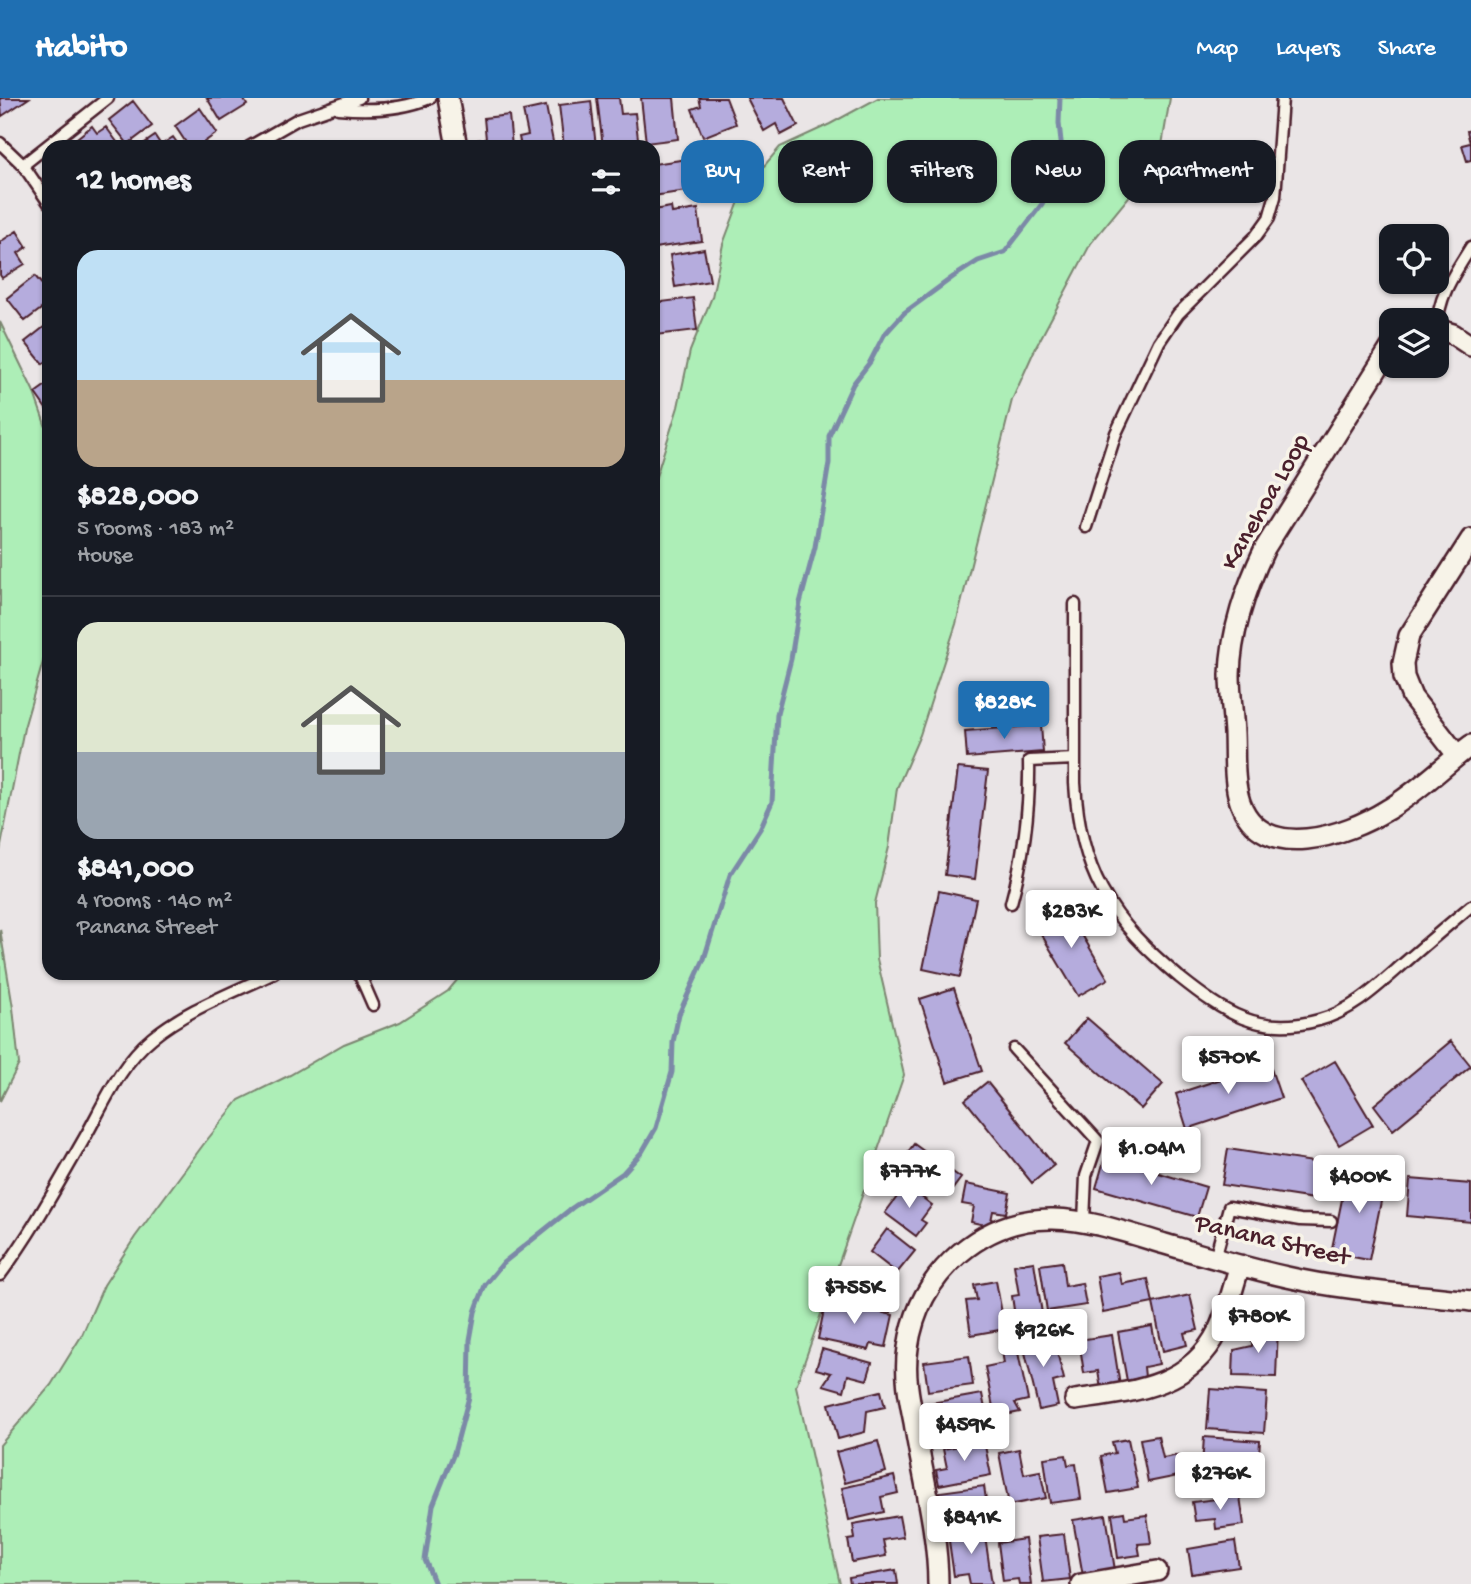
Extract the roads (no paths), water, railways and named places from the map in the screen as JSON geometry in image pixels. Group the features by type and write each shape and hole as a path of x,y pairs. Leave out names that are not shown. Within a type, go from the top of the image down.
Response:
{"street":[{"path":"448,98 456,140"},
{"path":"1449,333 1471,346"},
{"name":"Kanehoa Loop","path":"1379,366 1272,536 1251,578 1236,630 1230,674 1237,793 1244,811 1262,831 1280,838 1300,840 1348,828 1378,815 1406,798 1464,750"},
{"path":"1464,750 1412,697 1404,677 1403,663 1404,649 1413,629 1471,539"},
{"name":"Panana Street","path":"938,1584 935,1549 908,1387 907,1352 915,1317 930,1286 967,1247 982,1238 1014,1224 1031,1220 1049,1218 1084,1221 1315,1283 1471,1301"},
{"path":"1075,1400 1145,1389 1170,1380 1192,1365 1216,1335 1240,1265"},
{"path":"1081,1584 1157,1571"}],"lane":[{"path":"55,140 108,98"},
{"path":"261,140 298,118 359,98"},
{"path":"334,108 369,111 418,103 430,98"},
{"path":"1086,527 1116,433 1159,342 1178,314 1256,236 1269,218 1275,197 1282,98"},
{"path":"0,143 23,165 42,193"},
{"path":"23,165 42,150"},
{"path":"1438,308 1445,289 1471,247"},
{"path":"1075,604 1076,810 1082,837 1101,888 1115,912 1151,954 1212,1003 1240,1017 1272,1024 1319,1020 1349,1008 1471,906"},
{"path":"1011,903 1027,833 1029,761 1075,759"},
{"path":"0,1275 29,1234 114,1084 136,1053 181,1018 260,980"},
{"path":"362,980 373,1005"},
{"path":"1014,1049 1098,1140 1086,1176 1084,1221"},
{"path":"1215,1258 1229,1207 1300,1220 1331,1221"}],"waterway":[{"path":"435,1584 425,1560 433,1505 454,1453 469,1397 470,1340 475,1312 485,1285 503,1263 572,1208 623,1173 642,1152 656,1128 672,1072 673,1042 679,1014 704,959 730,875 760,829 772,802 777,714 791,659 800,603 815,547 829,463 829,436 853,384 870,362 884,335 904,313 978,261 1005,252 1042,204 1054,179 1062,151 1060,98"}]}
